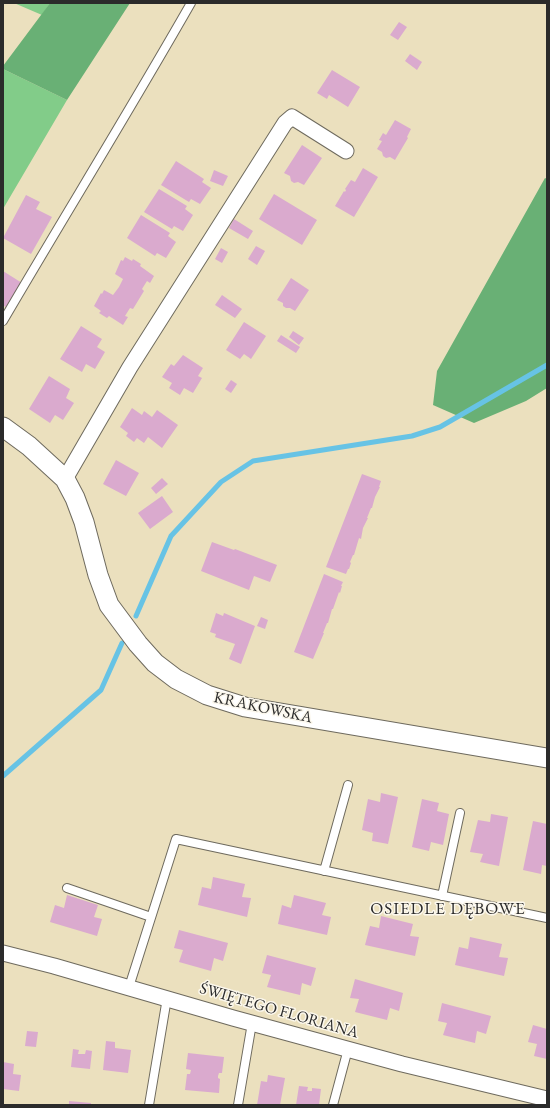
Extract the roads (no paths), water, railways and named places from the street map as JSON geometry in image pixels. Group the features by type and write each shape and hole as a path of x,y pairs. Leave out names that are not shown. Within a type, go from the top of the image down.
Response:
{"street":[{"path":"65,479 130,367 285,123 292,117 346,151"},
{"name":"KRAKOWSKA","path":"3,427 29,446 65,479 75,498 98,575 109,605 138,644 155,663 176,679 207,695 244,706 547,758"},
{"name":"ŚWIĘTEGO FLORIANA","path":"3,953 402,1064 547,1099"}],"lane":[{"path":"3,322 191,3"},
{"path":"324,871 348,785"},
{"path":"442,896 460,813"},
{"path":"129,988 176,839 547,918"},
{"path":"67,888 151,917"},
{"path":"149,1105 168,998"},
{"path":"238,1105 252,1023"},
{"path":"333,1105 348,1049"}],"waterway":[{"path":"136,616 171,536 221,482 253,461 412,436 440,427 547,365"},
{"path":"3,776 101,690 122,643"}],"district":[{"name":"OSIEDLE DĘBOWE","path":"448,909"}]}
